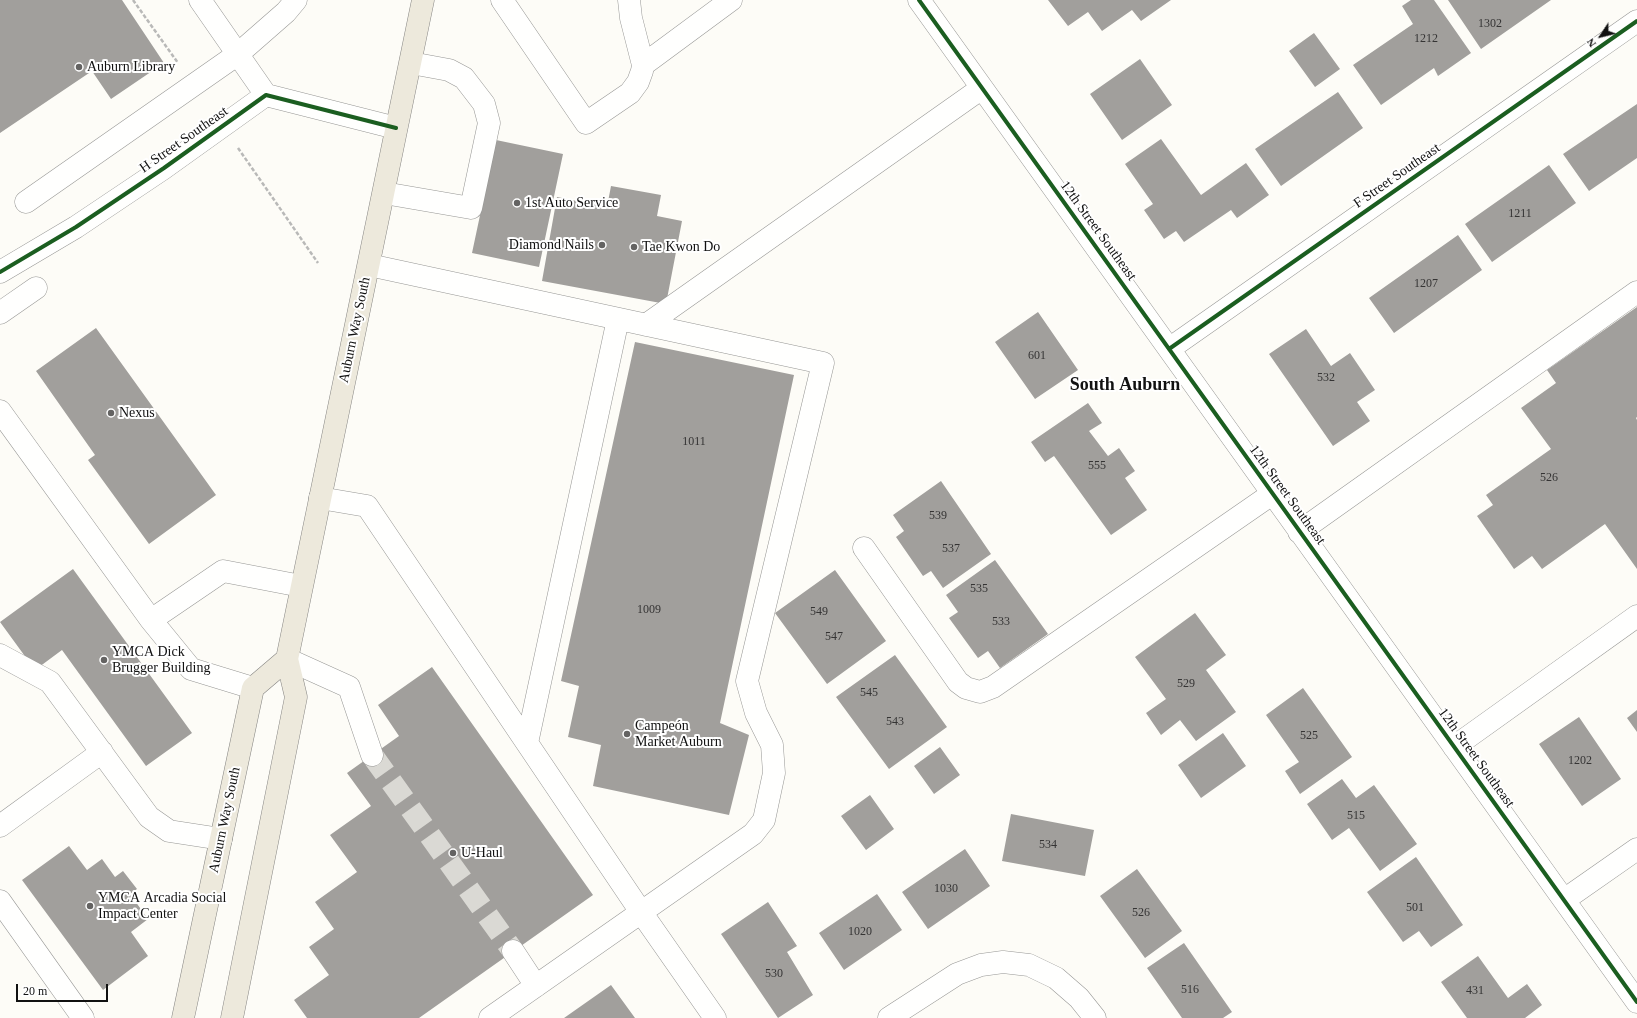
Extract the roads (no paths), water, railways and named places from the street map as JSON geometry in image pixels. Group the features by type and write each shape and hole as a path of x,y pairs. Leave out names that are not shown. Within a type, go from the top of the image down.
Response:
{"main road":[{"name":"Auburn Way South","path":"232,1018 296,697 287,659 423,0"},
{"path":"253,688 287,659"},
{"name":"Auburn Way South","path":"183,1018 253,688"}],"street":[{"path":"200,0 266,95 396,128"},
{"path":"26,202 238,54 286,12 296,0"},
{"path":"502,0 586,123 630,93 638,82 642,71 628,0"},
{"path":"642,65 731,0"},
{"name":"12th Street Southeast","path":"919,0 1637,1002"},
{"name":"F Street Southeast","path":"1169,349 1637,21"},
{"path":"384,193 471,208 489,123 484,104 464,78 449,70 411,63"},
{"path":"646,325 982,88"},
{"name":"H Street Southeast","path":"0,272 76,227 164,168 266,95"},
{"path":"369,265 823,363 747,681 756,713 772,745 774,773 764,820 754,834 490,1018"},
{"path":"0,313 36,288"},
{"path":"1300,532 1637,292"},
{"path":"527,743 618,319"},
{"path":"0,411 151,620 191,669 253,688"},
{"path":"864,548 958,682 966,688 980,692 996,684 1272,494"},
{"path":"320,498 367,506 641,912 715,1018"},
{"path":"151,620 223,571 301,586"},
{"path":"1454,746 1637,616"},
{"path":"0,655 50,682 149,817 169,831 221,839"},
{"path":"287,659 349,687 372,755"},
{"path":"0,826 102,752"},
{"path":"1564,900 1637,849"},
{"path":"0,901 83,1018"},
{"path":"513,951 536,986"},
{"path":"889,1018 957,974 975,967 992,963 1029,965 1056,978 1079,998 1095,1018"}],"tunnel":[{"path":"372,755 513,951"}],"place":[{"name":"Auburn Library","path":"79,67"},
{"name":"1st Auto Service","path":"517,203"},
{"name":"Diamond Nails","path":"602,245"},
{"name":"Tae Kwon Do","path":"634,247"},
{"name":"Nexus","path":"111,413"},
{"name":"YMCA Dick Brugger Building","path":"104,660"},
{"name":"Campeón Market Auburn","path":"627,734"},
{"name":"U-Haul","path":"453,853"},
{"name":"YMCA Arcadia Social Impact Center","path":"90,906"}],"district":[{"name":"South Auburn","path":"1125,385"}]}
